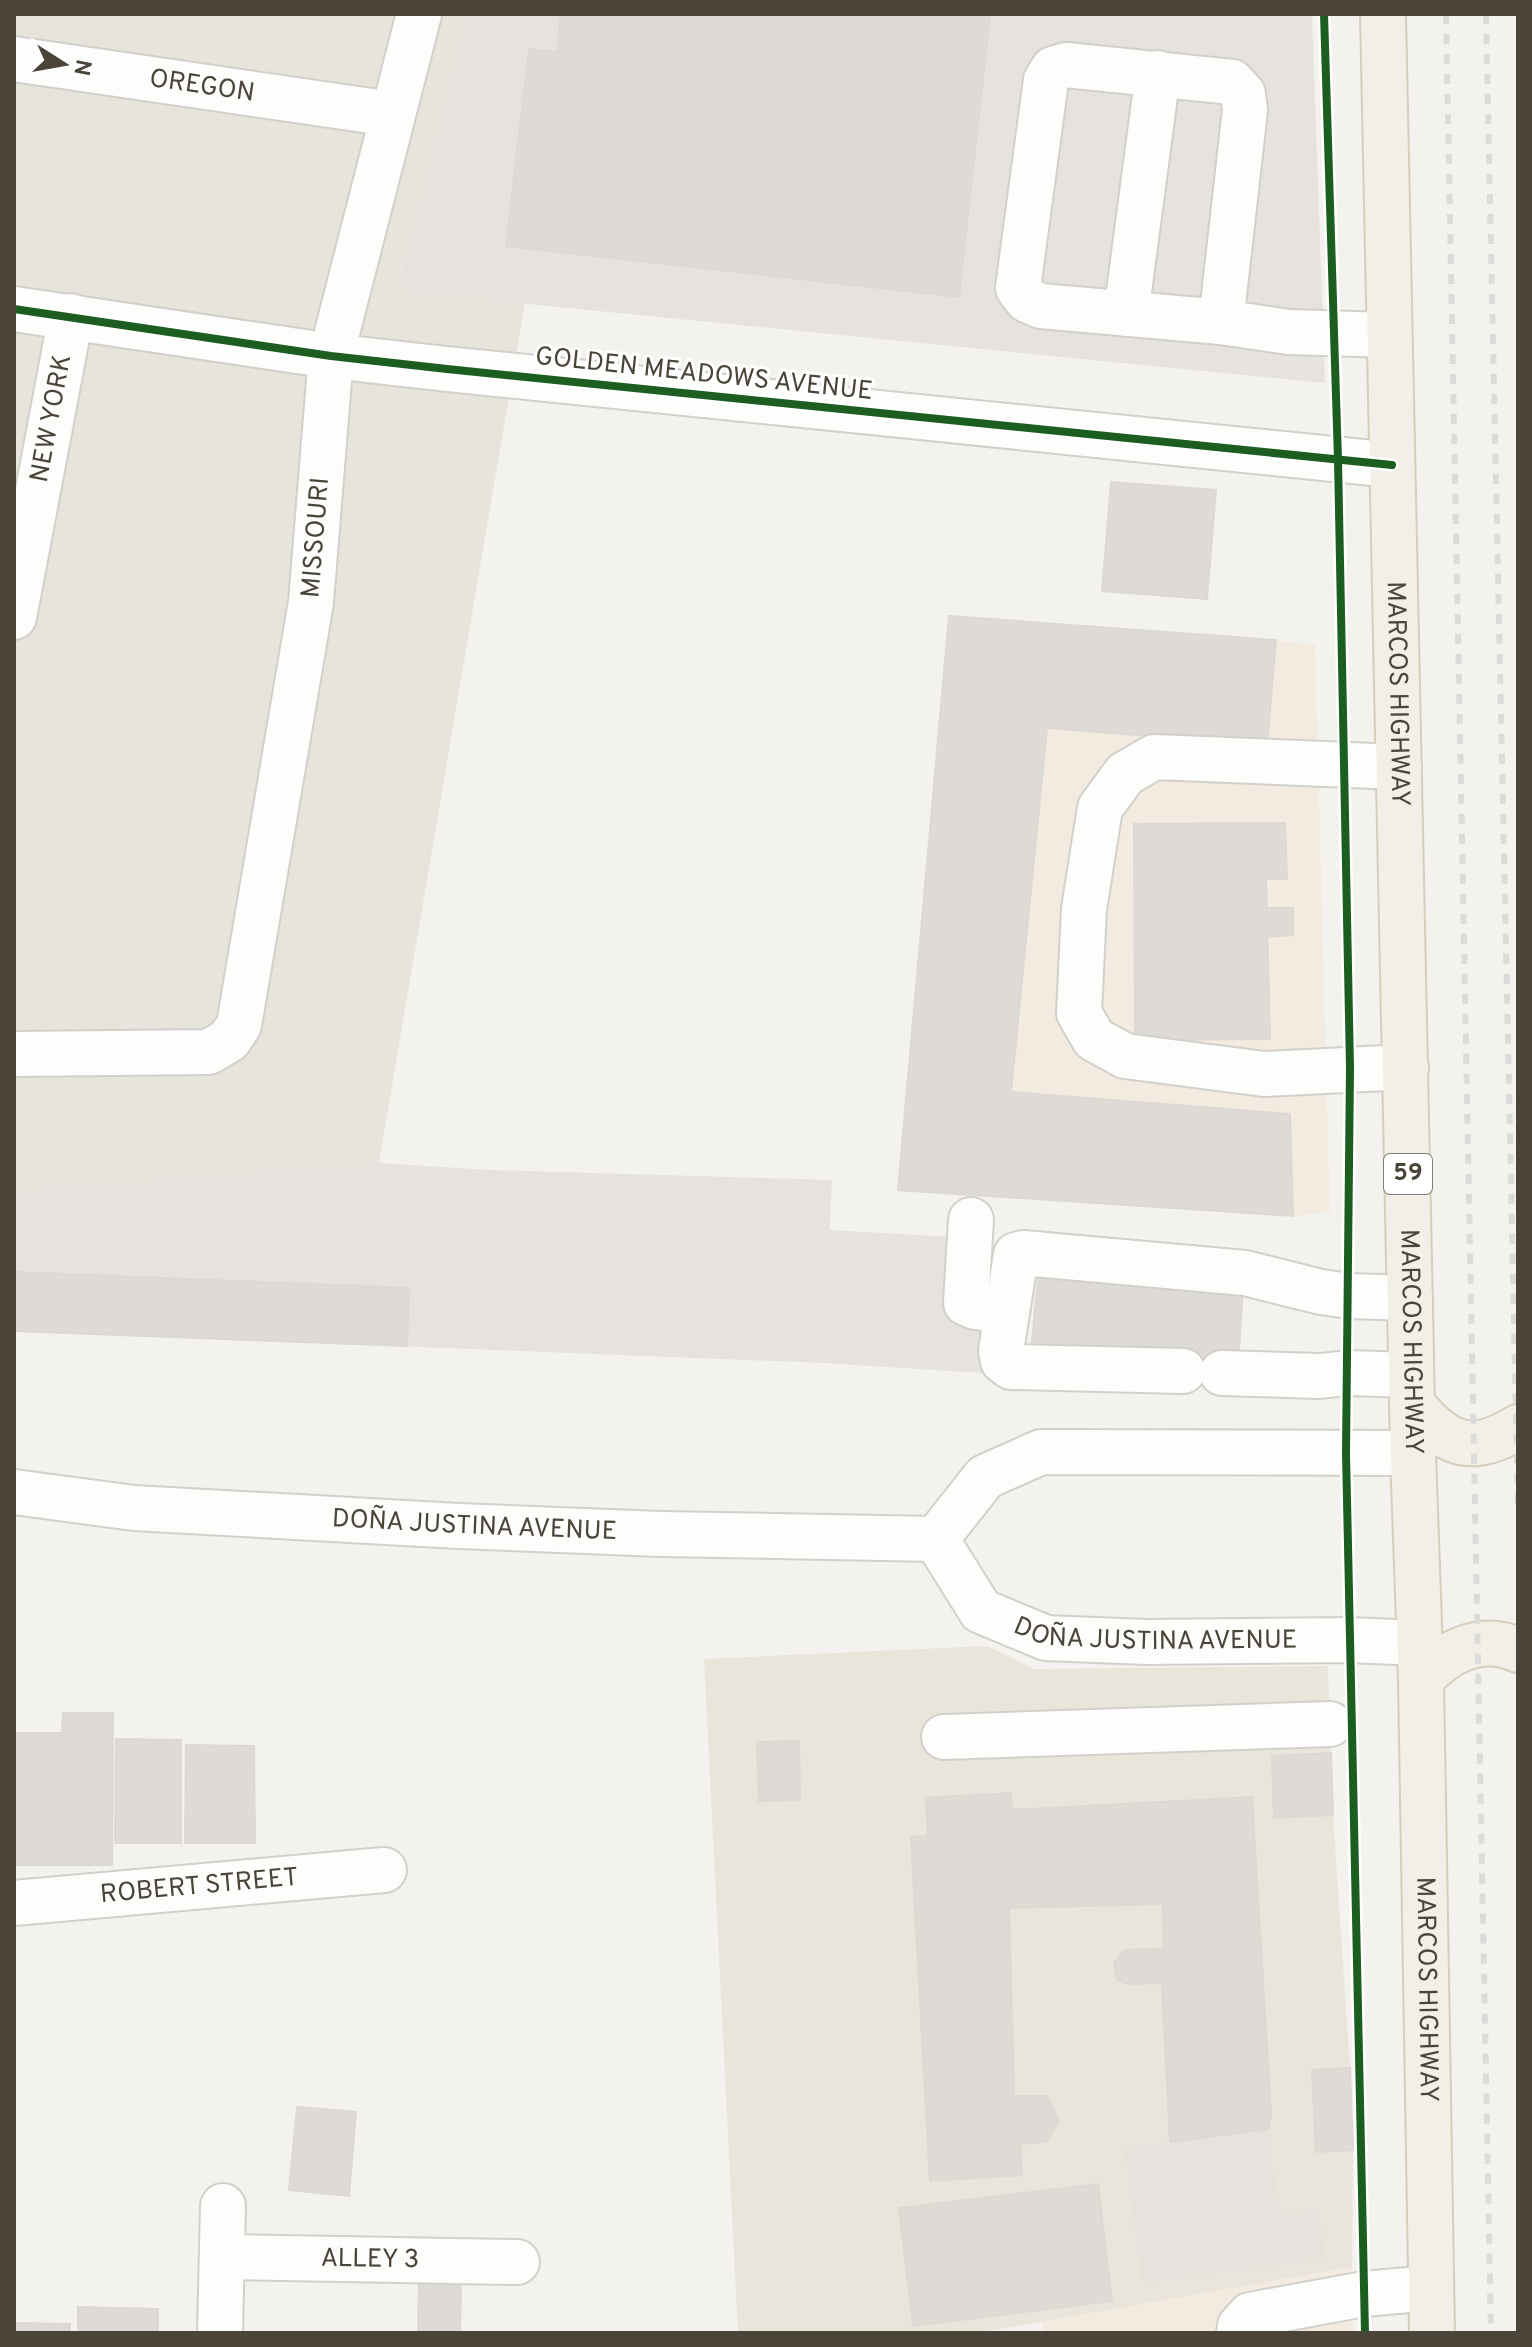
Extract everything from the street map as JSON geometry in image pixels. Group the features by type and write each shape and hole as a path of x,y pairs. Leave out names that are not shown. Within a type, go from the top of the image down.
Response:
{"main road":[{"name":"MARCOS HIGHWAY","path":"1383,14 1432,2333"},
{"path":"1412,1390 1444,1438 1464,1443 1488,1441 1505,1436 1518,1427"},
{"path":"1420,1661 1437,1662 1458,1649 1483,1644 1510,1646 1518,1650"}],"street":[{"name":"MISSOURI","path":"14,1054 209,1052 229,1040 239,1025 311,602 331,356 419,14"},
{"name":"OREGON","path":"14,59 392,114"},
{"path":"1221,322 1245,110 1243,94 1232,82 1066,65 1053,69 1046,80 1018,288 1027,300 1041,306 1221,322 1289,332 1389,335"},
{"path":"1126,314 1158,73"},
{"name":"GOLDEN MEADOWS AVENUE","path":"14,309 331,356 1392,465"},
{"name":"NEW YORK","path":"14,617 71,316"},
{"path":"1399,767 1154,757 1125,774 1100,808 1084,909 1079,1013 1094,1039 1125,1056 1264,1074 1406,1067"},
{"path":"971,1220 966,1303 1007,1311"},
{"path":"1410,1298 1321,1292 1245,1273 1023,1253 1016,1255 1014,1263 1001,1351 1003,1361 1011,1367 1320,1376 1348,1373 1412,1390"},
{"path":"936,1539 985,1477 1041,1452 1413,1453"},
{"name":"DOÑA JUSTINA AVENUE","path":"14,1492 134,1508 459,1526 661,1534 936,1539 981,1611 1046,1638 1146,1642 1349,1640 1420,1661"},
{"path":"944,1737 1330,1724"},
{"name":"ROBERT STREET","path":"14,1903 384,1870"},
{"path":"220,2333 223,2206"},
{"name":"ALLEY 3","path":"222,2257 517,2262"},
{"path":"1239,2333 1240,2326 1250,2315 1364,2294 1430,2288"}],"shaded area":[{"path":"14,14 467,14 396,290 525,302 379,1163 14,1190"},
{"path":"467,14 1312,14 1325,383 396,291"},
{"path":"949,616 1315,644 1330,1212 1293,1216 898,1190"},
{"path":"379,1163 489,1170 832,1180 824,1363 14,1331 14,1190"},
{"path":"830,1230 990,1239 982,1373 824,1363"},
{"path":"987,1646 1034,1669 1328,1666 1333,1815 1350,2068 1352,2267 976,2333 738,2333 704,1659"},
{"path":"1268,2129 1280,2214 1319,2209 1326,2259 1142,2283 1124,2148"},
{"path":"1352,2267 1353,2333 1043,2333 1041,2321"}],"building":[{"path":"561,14 990,14 959,297 506,246 529,49 557,52"},
{"path":"1111,482 1216,490 1207,599 1102,591"},
{"path":"949,616 1276,640 1267,745 1047,728 1011,1092 1290,1114 1293,1216 898,1190"},
{"path":"1285,823 1287,879 1266,879 1270,1039 1135,1040 1134,824"},
{"path":"1267,908 1293,908 1293,935 1267,937"},
{"path":"14,1272 409,1288 407,1346 14,1331"},
{"path":"1038,1278 1243,1288 1238,1364 1220,1386 1182,1384 1031,1351"},
{"path":"63,1713 113,1713 112,1865 15,1865 16,1733 62,1733"},
{"path":"116,1739 181,1740 181,1843 115,1843"},
{"path":"799,1741 800,1800 759,1801 757,1742"},
{"path":"186,1745 254,1746 255,1843 185,1843"},
{"path":"1331,1753 1333,1815 1274,1818 1272,1756"},
{"path":"1011,1793 1012,1810 1252,1797 1271,2116 1268,2129 1170,2142 1162,1983 1129,1984 1117,1980 1114,1963 1125,1950 1164,1949 1163,1904 1009,1908 1014,2096 1047,2096 1059,2121 1046,2142 1020,2144 1022,2175 930,2181 911,1837 928,1836 926,1798"},
{"path":"1350,2068 1353,2150 1316,2152 1312,2070"},
{"path":"297,2107 356,2112 349,2196 289,2190"},
{"path":"1098,2184 1112,2301 913,2326 899,2208"},
{"path":"419,2279 461,2280 460,2333 418,2333"},
{"path":"78,2307 158,2309 158,2333 78,2333"},
{"path":"14,2323 70,2324 70,2333 14,2333"}],"railway":[{"path":"1446,14 1491,2333"},
{"path":"1486,14 1518,1509"}],"cycle path":[{"path":"1324,14 1338,460 1350,1068 1346,1453 1365,2333"},
{"path":"14,309 331,356 1392,465"}]}
